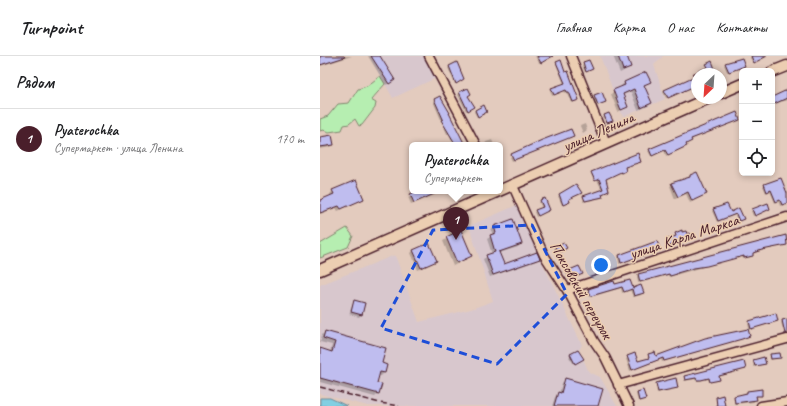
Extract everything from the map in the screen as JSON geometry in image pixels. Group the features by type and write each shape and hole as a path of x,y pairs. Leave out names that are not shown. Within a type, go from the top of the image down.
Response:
{"main road":[{"path":"775,71 787,66"},
{"path":"727,90 739,85"},
{"name":"улица Ленина","path":"503,190 696,104"},
{"name":"улица Ленина","path":"320,270 492,194"}],"street":[{"path":"429,56 474,142"},
{"path":"571,56 606,144"},
{"name":"Поксовский переулок","path":"513,186 544,255 567,290 594,341 605,357 629,406"},
{"name":"улица Карла Маркса","path":"567,290 787,217"},
{"path":"618,385 787,339"},
{"path":"761,406 787,402"}],"highlighted area":[{"path":"532,225 567,294 497,364 381,328 433,230"}],"shaded area":[{"path":"369,56 425,56 438,77 393,98"},
{"path":"600,56 663,56 654,65 665,99 623,117"},
{"path":"517,205 540,258 582,345 579,350 589,372 600,377 617,406 368,406 320,394 320,285 395,255 419,322 471,309 493,301 469,226"}],"green space":[{"path":"380,76 385,84 371,100 376,103 375,108 362,125 359,126 355,119 349,124 344,125 342,130 329,132 323,130 320,131 320,119 328,116 338,104 349,103 358,89 367,86"},
{"path":"347,228 353,236 348,247 320,258 320,244"}],"water":[{"path":"320,398 330,398 347,406 320,406"}],"building":[{"path":"320,56 344,56 345,57 320,65"},
{"path":"371,56 380,56 395,80 389,84"},
{"path":"537,56 553,56 541,63"},
{"path":"618,56 627,56 631,67 623,70"},
{"path":"751,56 767,56 754,63"},
{"path":"742,58 745,66 729,72 725,63"},
{"path":"561,60 565,72 568,71 579,100 573,102 569,92 566,90 554,95 551,88 565,83 556,62"},
{"path":"589,60 593,69 586,72 583,62"},
{"path":"712,61 715,68 706,68 708,67 706,64"},
{"path":"457,62 464,79 456,84 449,66"},
{"path":"646,72 651,82 644,85 652,103 641,108 634,89 623,94 628,107 621,110 613,90 625,85 624,82"},
{"path":"691,78 691,88 668,98 664,90"},
{"path":"468,88 471,94 468,96 475,107 468,111 459,92"},
{"path":"787,90 787,98 775,104 775,96"},
{"path":"602,92 606,102 598,105 594,95"},
{"path":"440,96 464,142 454,142 441,120 443,119 434,99"},
{"path":"484,105 487,112 478,117 475,110"},
{"path":"737,112 739,120 691,139 692,141 686,144 687,146 668,155 665,150 652,156 649,149"},
{"path":"609,113 613,121 607,123 604,115"},
{"path":"571,129 574,136 514,160 511,154 542,140"},
{"path":"332,135 334,145 320,147 320,137"},
{"path":"638,153 641,162 625,167 626,171 606,179 609,191 602,194 603,197 585,201 583,196 603,189 599,179 595,181 591,172"},
{"path":"697,172 707,194 692,201 688,192 678,197 671,183 690,177 690,175"},
{"path":"781,178 787,193 787,203 782,205 780,200 776,202 771,190 767,192 764,184"},
{"path":"356,180 364,199 341,209 339,206 320,213 320,200 334,194 332,190"},
{"path":"576,184 582,193 569,199 570,202 563,205 559,194"},
{"path":"410,194 434,194 414,203"},
{"path":"545,198 550,210 538,216 535,210 543,207 540,200"},
{"path":"768,203 770,209 755,216 752,209"},
{"path":"727,204 731,212 739,208 744,219 739,221 736,214 718,221 713,209"},
{"path":"513,219 522,244 499,252 504,264 537,252 540,259 493,275 486,255 495,252 490,235 496,233 494,226"},
{"path":"461,230 472,256 457,263 446,237"},
{"path":"682,230 682,232 686,231 687,234 690,233 692,238 669,246 666,240 676,236 675,233"},
{"path":"786,235 787,245 762,250 753,253 753,256 744,258 744,256 694,268 670,276 669,274 640,282 638,274"},
{"path":"657,241 660,249 621,263 619,255"},
{"path":"429,243 437,261 421,268 413,250"},
{"path":"564,243 567,248 558,253 555,247"},
{"path":"608,259 611,267 602,269 599,261"},
{"path":"579,266 583,274 570,279 567,271"},
{"path":"630,280 633,288 641,285 644,293 634,296 632,289 624,292 622,287 591,296 588,289 614,281 615,284"},
{"path":"354,300 365,303 362,315 351,312"},
{"path":"776,313 778,321 751,329 749,321"},
{"path":"787,319 787,334 785,334 782,320"},
{"path":"748,329 750,336 742,339 664,361 663,358 632,370 627,356 635,353 638,361 649,358 648,354 655,352 656,356 705,338"},
{"path":"325,331 386,348 382,363 387,365 385,373 380,372 377,383 382,384 379,394 320,378 320,348 332,352 335,342 323,338"},
{"path":"578,350 584,359 575,364 570,354"},
{"path":"780,353 781,358 771,359 770,354"},
{"path":"764,357 766,364 755,366 753,360"},
{"path":"744,361 746,369 719,376 720,380 710,382 709,378 697,380 696,378 685,380 684,376"},
{"path":"565,378 603,389 598,406 554,406 558,392 561,393"},
{"path":"676,378 678,388 658,392 656,383"},
{"path":"762,389 762,396 756,396 757,400 735,403 734,396 747,393 747,391"},
{"path":"643,390 646,399 639,401 637,392"},
{"path":"723,395 725,406 717,406 716,397"}],"railway":[{"path":"320,387 380,403 399,406"}],"place":[{"name":"Pyaterochka","path":"456,240"}]}
